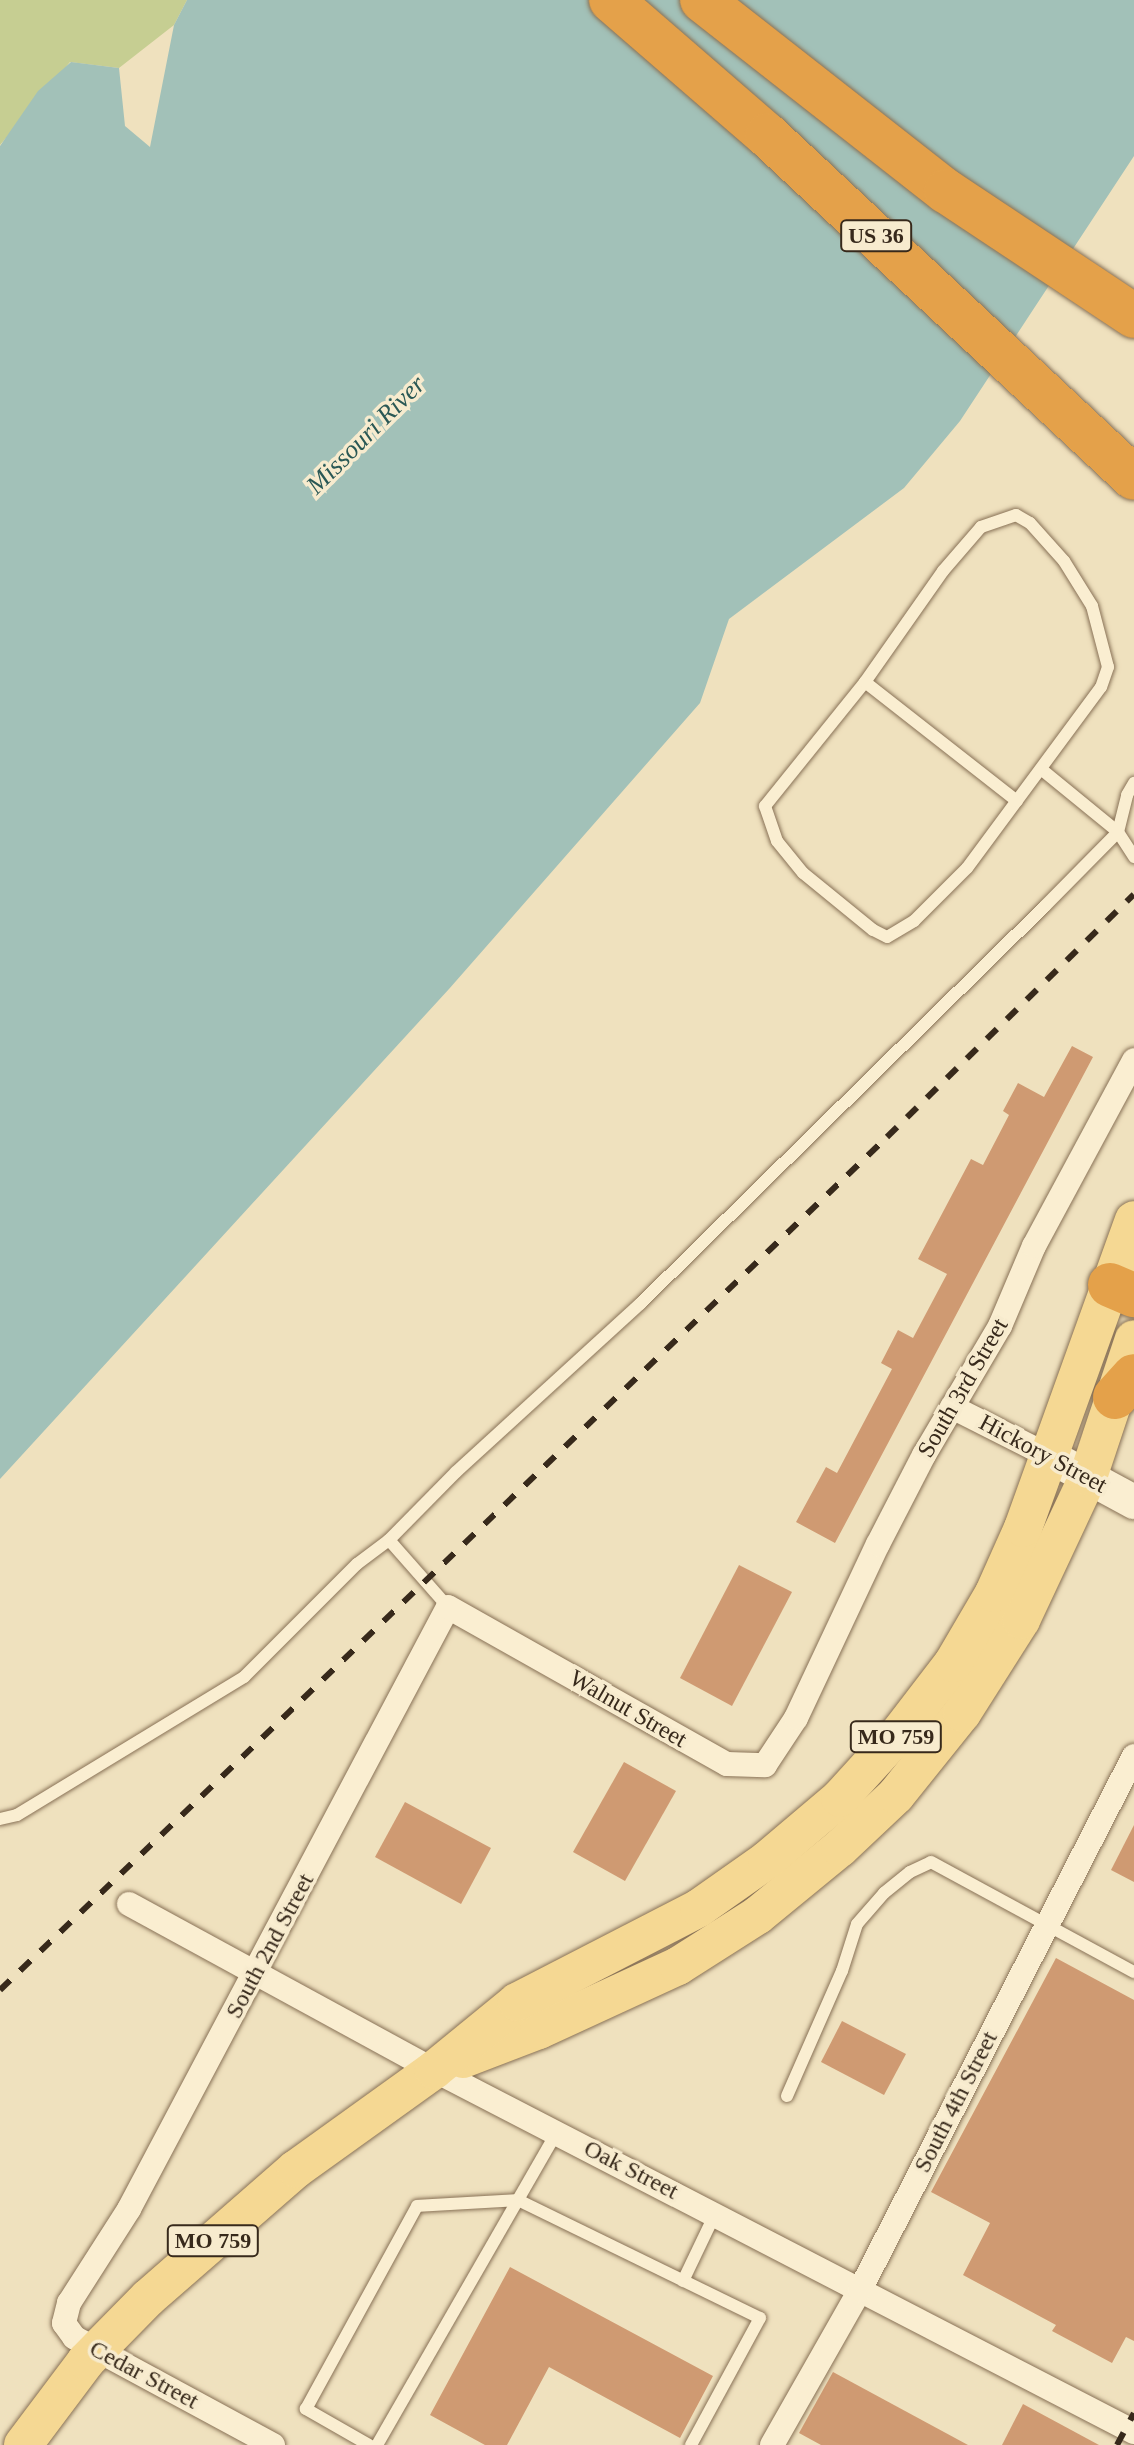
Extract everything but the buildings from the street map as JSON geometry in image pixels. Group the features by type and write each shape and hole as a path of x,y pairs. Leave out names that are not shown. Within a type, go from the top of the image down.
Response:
{"highway":[{"name":"US 36","path":"611,0 767,135 1134,478"},
{"path":"702,0 946,191 1134,316"}],"main road":[{"name":"MO 759","path":"23,2445 97,2350 148,2298 296,2169 434,2070 517,2002 699,1908 767,1860 840,1798 900,1732 953,1663 994,1593 1049,1456 1126,1288 1134,1220"},
{"name":"MO 759","path":"434,2070 539,2030 678,1966 758,1915 840,1848 896,1795 962,1713 1021,1620 1088,1477 1124,1387 1134,1339"}],"street":[{"name":"South 3rd Street","path":"796,1718 878,1544 1000,1326 1034,1246 1134,1060"},
{"name":"Hickory Street","path":"952,1407 1134,1502"},
{"name":"Walnut Street","path":"448,1607 727,1764 765,1765 796,1718"},
{"name":"South 2nd Street","path":"84,2279 129,2209 448,1607"},
{"name":"South 4th Street","path":"772,2445 860,2290 1134,1756"},
{"name":"Oak Street","path":"129,1904 434,2070 1134,2432"},
{"name":"Cedar Street","path":"84,2279 69,2303 64,2323 74,2337 273,2445"}],"lane":[{"path":"1016,515 1064,561 1092,606 1108,667 1101,687 1041,769 967,868 914,921 887,937 873,930 803,873 777,841 765,806 865,682 943,571 981,527 1016,515"},
{"path":"865,682 1017,801"},
{"path":"1041,769 1118,832 1134,857"},
{"path":"0,1819 17,1815 244,1677 357,1564 389,1540 456,1472 640,1304 1118,832 1127,795 1134,783"},
{"path":"389,1540 448,1607"},
{"path":"787,2096 842,1971 857,1924 884,1893 910,1872 931,1862 1134,1972"},
{"path":"377,2445 557,2132"},
{"path":"369,2445 306,2409 417,2206 518,2200 760,2318 691,2445"},
{"path":"683,2281 715,2214"}],"green space":[{"path":"0,0 187,0 174,25 119,68 70,62 0,145"}],"water":[{"name":"Missouri River","path":"187,0 1134,0 1134,156 960,421 904,488 729,619 700,703 449,989 0,1479 0,146 38,91 71,62 119,68 125,126 150,147 174,25"}],"railway":[{"path":"0,1990 887,1137 1134,894"},
{"path":"1117,2445 1134,2413"}]}
